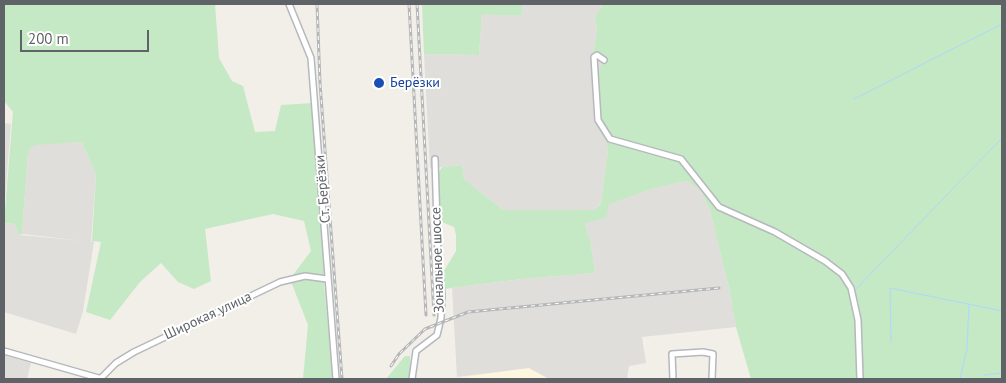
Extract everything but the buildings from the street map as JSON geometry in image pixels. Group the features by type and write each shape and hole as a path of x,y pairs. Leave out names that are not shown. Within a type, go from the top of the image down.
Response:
{"street":[{"name":"Ст. Берёзки","path":"289,4 311,58 326,230 327,279 336,379"},
{"path":"604,60 597,55 594,57 598,120 610,138 681,159 719,207 775,232 825,261 842,274 851,288 858,320 860,379"},
{"name":"Зональное шоссе","path":"412,379 416,352 437,335 440,318 442,295 436,231 435,159"},
{"name":"Широкая улица","path":"101,379 116,362 134,352 280,282 305,276 327,279"},
{"path":"4,351 101,379"},
{"path":"673,379 672,354 702,352 713,354 712,379"}],"shaded area":[{"path":"523,4 604,4 595,16 597,31 593,53 606,60 602,125 608,149 601,202 594,210 503,210 464,179 462,165 430,168 424,54 479,55 482,13 521,16"},
{"path":"4,123 11,124 4,212"},
{"path":"82,142 96,176 91,241 94,242 83,311 76,334 4,312 4,223 15,224 19,235 84,241 22,234 28,152 34,144"},
{"path":"687,181 700,188 710,210 729,288 736,327 642,337 646,363 629,366 627,379 549,379 529,368 457,377 452,288 521,279 595,273 590,238 588,237 585,223 608,204 655,188"},
{"path":"4,355 31,363 27,379 4,379"},
{"path":"529,368 549,379 466,379 466,377"}],"green space":[{"path":"4,4 215,4 219,58 232,81 243,86 255,132 275,131 281,105 314,103 324,243 324,284 333,379 303,379 308,325 290,279 311,251 304,221 273,214 205,229 211,281 194,289 178,282 161,263 140,282 110,320 86,312 101,242 92,241 96,176 82,142 34,145 28,152 22,234 19,235 15,224 4,223 13,112 4,101"},
{"path":"422,4 523,4 521,16 482,14 479,55 424,54"},
{"path":"604,4 1002,4 1002,379 751,379 736,327 729,288 710,210 700,189 687,181 655,188 609,204 606,218 585,223 588,237 590,238 595,273 521,279 444,289 444,271 456,251 456,235 454,227 439,221 436,177 442,167 462,165 464,179 503,210 594,210 601,203 608,149 602,125 596,74 606,60 593,54 597,31 595,16"},
{"path":"405,356 410,356 410,379 386,379"}],"waterway":[{"path":"854,99 1002,24"},
{"path":"856,289 1002,138"},
{"path":"891,342 890,288 1002,311"},
{"path":"960,379 967,349 969,304"},
{"path":"984,375 1002,373"}],"railway":[{"path":"317,4 320,83 342,379"},
{"path":"409,4 426,315"},
{"path":"417,4 434,315"},
{"path":"391,366 399,354 425,329 468,312 719,288"}],"place":[{"name":"Берёзки","path":"379,83"}]}
